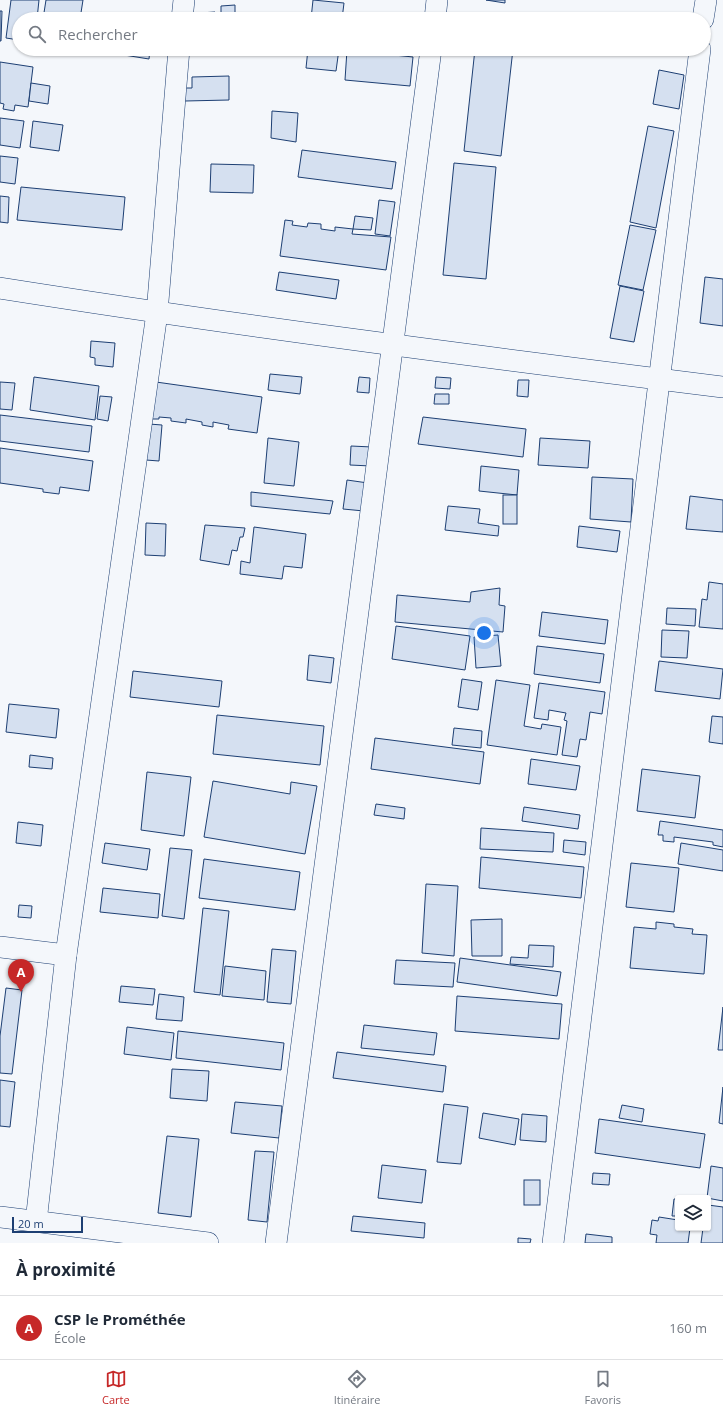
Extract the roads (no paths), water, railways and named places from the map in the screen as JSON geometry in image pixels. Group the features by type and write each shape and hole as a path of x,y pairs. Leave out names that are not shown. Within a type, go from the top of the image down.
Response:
{"street":[{"path":"183,12 184,0"},
{"path":"436,12 437,0"},
{"path":"704,12 706,0"},
{"path":"36,1222 66,955 157,313 178,56"},
{"path":"276,1243 430,56"},
{"path":"553,1243 699,56"},
{"path":"0,288 157,313 392,346 723,387"},
{"path":"0,947 66,955"},
{"path":"0,1217 208,1243"}],"place":[{"name":"CSP le Prométhée","path":"21,992"}]}
